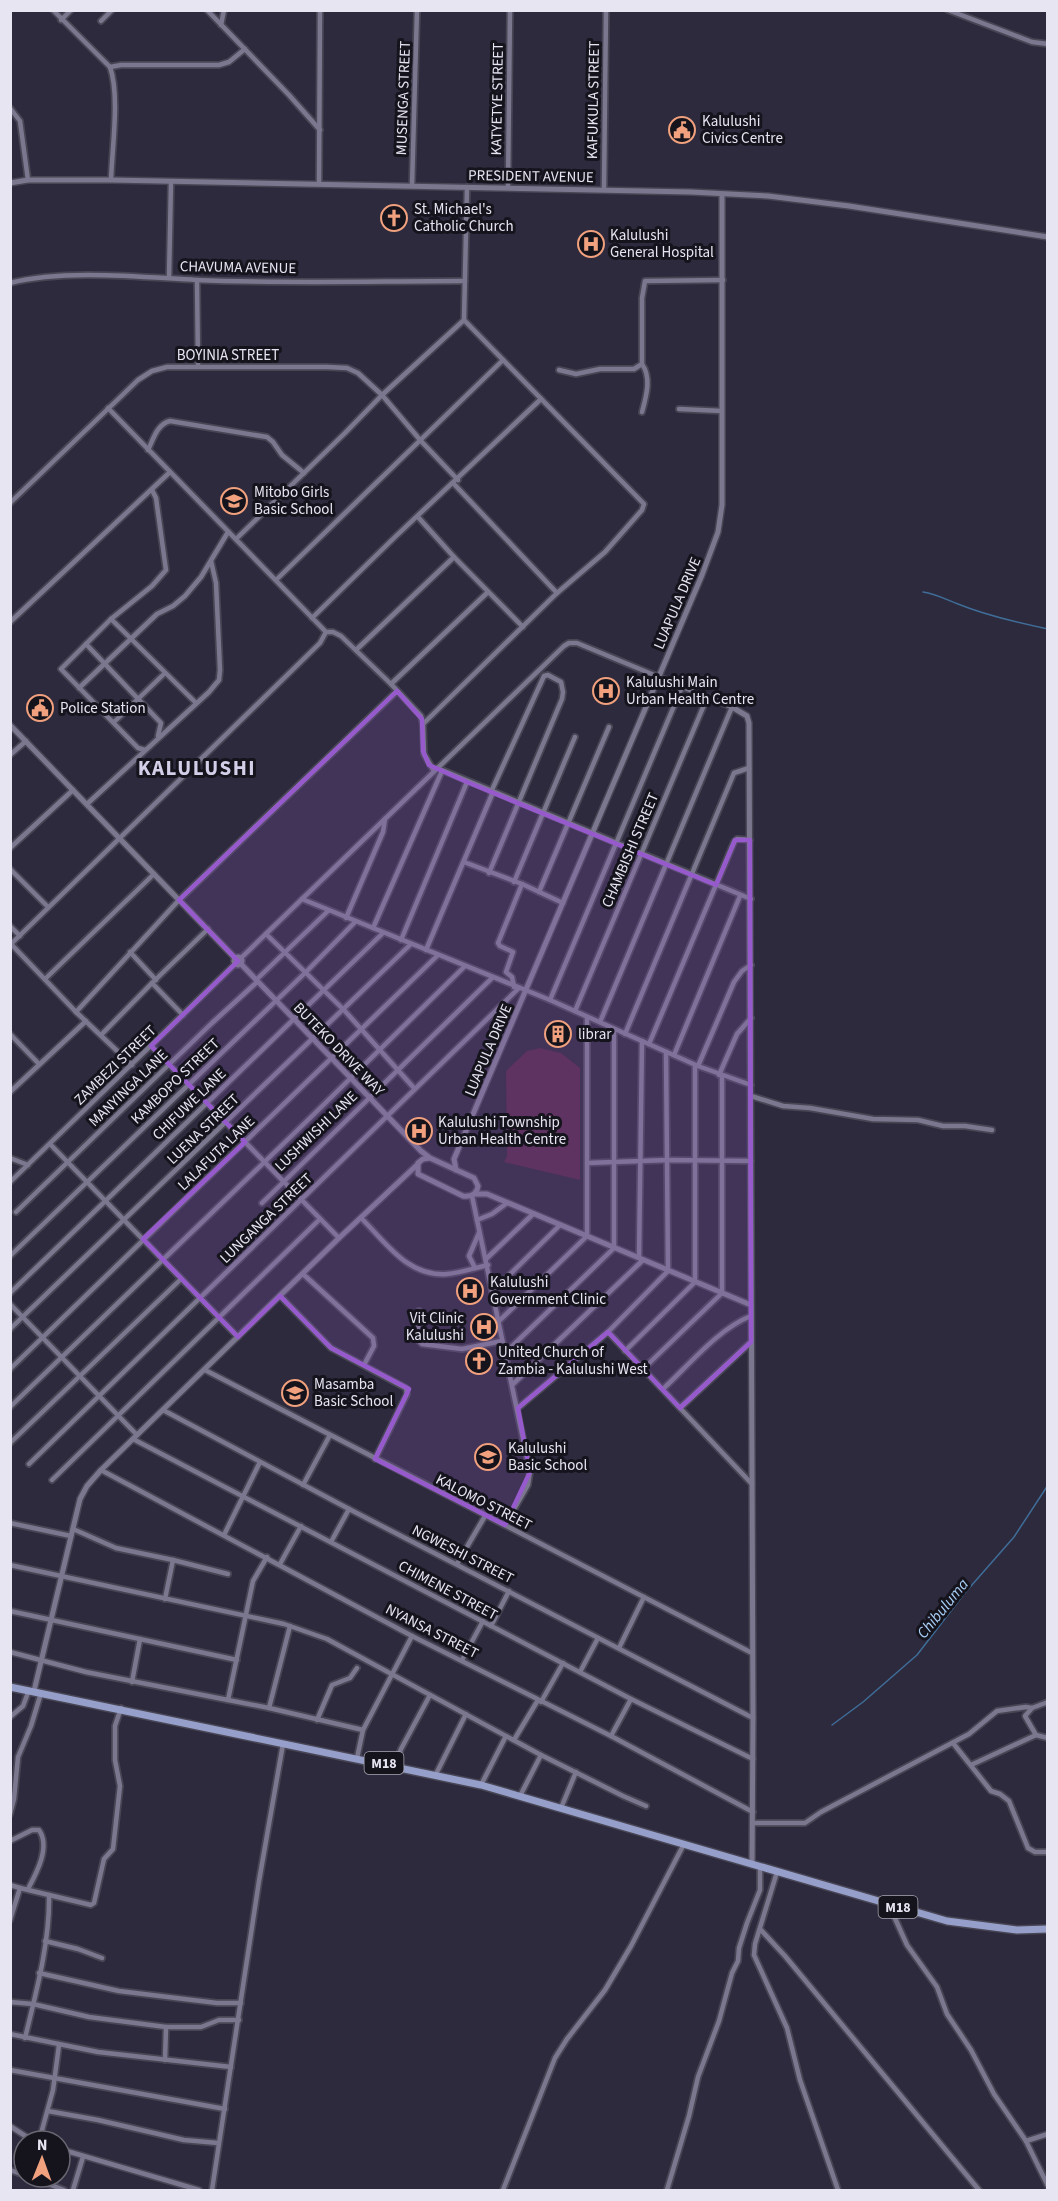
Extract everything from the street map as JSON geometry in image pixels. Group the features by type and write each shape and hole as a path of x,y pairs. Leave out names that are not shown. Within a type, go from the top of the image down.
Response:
{"main road":[{"name":"M18","path":"10,1687 121,1708 481,1785 947,1921 1017,1930 1047,1929"}],"street":[{"path":"53,10 110,67 114,84 111,180"},
{"path":"62,20 71,10"},
{"path":"101,21 112,10"},
{"path":"207,10 320,130"},
{"path":"221,25 224,10"},
{"path":"319,184 320,10"},
{"path":"319,184 320,10"},
{"name":"MUSENGA STREET","path":"412,186 417,10"},
{"name":"KATYETYE STREET","path":"508,187 510,10"},
{"name":"KAFUKULA STREET","path":"604,189 606,10"},
{"path":"948,10 1032,42 1047,44"},
{"path":"110,67 219,65 229,62 245,49"},
{"path":"10,108 20,121 28,180"},
{"name":"PRESIDENT AVENUE","path":"10,183 28,180 111,180 604,189 768,196 849,206 1047,237"},
{"path":"169,278 171,182"},
{"path":"423,724 557,593 605,552 642,510 644,504 464,320 467,187"},
{"name":"LUAPULA DRIVE","path":"454,1159 659,677 720,525 722,505 722,194"},
{"name":"CHAVUMA AVENUE","path":"10,283 33,277 465,281"},
{"path":"197,280 198,366"},
{"path":"642,412 647,386 642,364 642,298 645,281 723,280"},
{"path":"236,539 382,395 464,320"},
{"path":"276,580 503,360"},
{"path":"559,370 576,374 600,369 634,369 642,364"},
{"name":"BOYINIA STREET","path":"10,503 138,380 152,371 167,367 198,366 347,369 358,373 382,395 456,482 557,593"},
{"path":"312,618 541,399"},
{"path":"108,408 326,632 337,633 421,716 424,754 438,770 751,899"},
{"path":"679,409 722,411"},
{"path":"148,450 160,427 170,422 267,437 276,444 282,455 304,473"},
{"path":"10,622 170,472"},
{"path":"145,750 135,745 61,669 111,619 152,586 166,570 156,498 152,490"},
{"path":"418,517 523,627"},
{"path":"79,688 157,614 180,601 193,588 228,532"},
{"path":"356,650 454,557"},
{"path":"87,804 209,692 219,680 220,635 216,608 216,583 211,561"},
{"path":"391,684 488,592"},
{"path":"111,619 196,703"},
{"path":"132,1065 76,1012 11,944 320,643 326,632"},
{"name":"ZAMBEZI STREET","path":"10,1182 564,646 574,642 659,677"},
{"path":"86,644 162,724 157,738"},
{"path":"489,873 563,696 561,682 546,675 542,666"},
{"path":"114,722 165,673"},
{"path":"426,950 492,792 546,675"},
{"path":"659,677 732,707 747,716 749,723 752,1865"},
{"path":"549,1000 682,687"},
{"path":"76,1012 179,900 397,691"},
{"name":"CHAMBISHI STREET","path":"575,1011 707,698"},
{"path":"600,1022 732,707"},
{"name":"BUTEKO DRIVE WAY","path":"10,725 421,1151 430,1158 474,1178 487,1194"},
{"path":"539,892 609,727"},
{"path":"514,882 575,737"},
{"path":"10,755 26,741"},
{"path":"133,762 136,752 135,745"},
{"path":"625,1034 734,773 749,768"},
{"path":"374,928 438,770"},
{"path":"401,940 467,782"},
{"path":"10,848 73,790"},
{"path":"346,918 383,832 385,819"},
{"path":"649,1044 735,840 750,840"},
{"path":"464,862 522,884 563,903"},
{"path":"10,869 48,907"},
{"path":"45,979 154,874"},
{"path":"516,988 512,977 506,972 513,952 498,943 522,884"},
{"path":"674,1055 740,896"},
{"path":"302,899 549,1000 720,1075 751,1085"},
{"name":"MANYINGA LANE","path":"16,1212 328,911"},
{"name":"KAMBOPO STREET","path":"10,1256 306,972 355,922"},
{"path":"10,926 20,936"},
{"path":"101,1035 208,929"},
{"name":"CHIFUWE LANE","path":"10,1293 383,933"},
{"path":"266,934 344,1010 414,1088"},
{"name":"LUENA STREET","path":"10,1329 411,944"},
{"path":"130,952 183,1014"},
{"name":"LALAFUTA LANE","path":"10,1369 438,955"},
{"path":"625,1351 695,1282 696,1065 734,982 742,971 751,965"},
{"path":"10,1407 464,967"},
{"name":"LUSHWISHI LANE","path":"262,1203 492,978"},
{"name":"LUNGANGA STREET","path":"29,1464 387,1117 516,988"},
{"path":"499,1321 587,1236 587,1017"},
{"path":"643,1369 722,1293 720,1075 737,1034 751,1018"},
{"path":"10,1092 86,1021"},
{"path":"505,1353 614,1248 614,1029"},
{"path":"10,1035 39,1064"},
{"path":"513,1384 641,1259 642,1041"},
{"path":"151,1046 300,1201 339,1238"},
{"path":"518,1408 608,1332 668,1271 666,1052"},
{"path":"751,1096 783,1106 810,1108 873,1119 918,1120 943,1126 992,1130"},
{"path":"50,1144 238,1337"},
{"path":"418,1174 421,1151"},
{"path":"10,1158 28,1165"},
{"path":"10,1814 14,1799 17,1761 33,1720 35,1691 80,1499 87,1486 339,1238 420,1162 430,1158"},
{"path":"444,1164 454,1159 456,1170"},
{"path":"587,1163 668,1160 751,1161"},
{"path":"405,1176 418,1174 463,1196 487,1194 751,1305"},
{"path":"477,1184 477,1190 473,1195 477,1220 530,1472 528,1485 505,1526"},
{"path":"477,1220 492,1214 507,1203"},
{"path":"486,1259 533,1214"},
{"path":"361,1218 399,1258 411,1266 434,1274 447,1274 488,1265"},
{"path":"52,1480 320,1219"},
{"path":"493,1291 560,1225"},
{"path":"475,1268 469,1256 480,1231"},
{"path":"303,1274 373,1338 374,1346 364,1365"},
{"path":"10,1443 180,1280"},
{"path":"280,1296 331,1348 408,1391 375,1459"},
{"path":"10,1304 118,1415 135,1437"},
{"path":"419,1311 418,1340 422,1344 462,1349 502,1341"},
{"path":"663,1389 726,1329 739,1320 751,1316"},
{"path":"608,1332 752,1485"},
{"path":"680,1408 751,1342"},
{"name":"KALOMO STREET","path":"205,1370 752,1653"},
{"name":"NGWESHI STREET","path":"163,1410 753,1718"},
{"path":"303,1485 330,1435"},
{"name":"CHIMENE STREET","path":"135,1437 631,1699 753,1759"},
{"path":"224,1535 260,1462"},
{"name":"NYANSA STREET","path":"101,1470 753,1812"},
{"path":"332,1542 349,1509"},
{"path":"457,1564 485,1516"},
{"path":"10,1523 71,1536"},
{"path":"280,1564 300,1526"},
{"path":"73,1529 116,1548 228,1574"},
{"path":"228,1700 253,1581 267,1557"},
{"path":"165,1599 173,1560"},
{"path":"10,1565 290,1626 327,1639 541,1755 646,1806"},
{"path":"491,1626 509,1591"},
{"path":"619,1648 644,1597"},
{"path":"10,1611 237,1660"},
{"path":"462,1660 483,1621"},
{"path":"269,1708 290,1626"},
{"path":"357,1758 363,1730 412,1635"},
{"path":"580,1672 598,1638"},
{"path":"132,1682 140,1639"},
{"path":"10,1652 132,1682 269,1708 363,1730"},
{"path":"514,1740 562,1663"},
{"path":"317,1720 332,1685 350,1678 357,1668"},
{"path":"10,1718 17,1714 35,1691"},
{"path":"394,1765 430,1695"},
{"path":"611,1736 631,1699"},
{"path":"1036,1735 1025,1718 1032,1708 1047,1702"},
{"path":"10,1885 91,1905 94,1903 104,1859 113,1849 120,1786 115,1760 115,1726 121,1708"},
{"path":"753,1823 805,1823 821,1812 969,1734 996,1711 1032,1708"},
{"path":"436,1774 466,1714"},
{"path":"971,1765 1036,1735 1047,1738"},
{"path":"481,1785 506,1736"},
{"path":"953,1743 991,1791 1010,1801 1028,1848 1035,1852 1047,1852"},
{"path":"212,2190 259,1881 283,1744"},
{"path":"520,1796 541,1755"},
{"path":"561,1808 576,1772"},
{"path":"10,1841 32,1830 39,1830 41,1833 43,1842 39,1865 28,1890"},
{"path":"503,2190 555,2058 605,1990 631,1946 684,1844"},
{"path":"667,2190 698,2077 719,2021 732,1973 738,1961 742,1940 760,1890 760,1868"},
{"path":"777,1872 754,1955 787,2028 800,2080 838,2190"},
{"path":"10,1920 20,1888"},
{"path":"25,2037 50,1918 49,1895"},
{"path":"889,1904 907,1945 937,1988 947,2014 960,2031 994,2094 1026,2140 1047,2186"},
{"path":"760,1929 979,2190"},
{"path":"742,1940 757,1939"},
{"path":"45,1941 102,1958"},
{"path":"39,1973 119,1991 217,2003 241,2003"},
{"path":"10,2002 33,2004 89,2018 166,2027 201,2027 219,2020 239,2020"},
{"path":"165,2060 166,2027"},
{"path":"10,2034 59,2045 231,2067"},
{"path":"43,2129 55,2079 59,2045"},
{"path":"10,2070 225,2109"},
{"path":"48,2111 184,2140 218,2143"},
{"path":"1026,2140 1047,2134"},
{"path":"72,2153 199,2190"},
{"path":"73,2190 83,2157"}],"highlighted area":[{"path":"397,691 422,719 423,751 429,765 467,782 716,885 735,840 750,840 751,1342 680,1408 608,1332 518,1408 530,1472 505,1525 375,1459 409,1389 331,1348 280,1296 238,1337 143,1239 245,1142 151,1046 238,961 179,900"}],"shaded area":[{"path":"540,1048 561,1053 580,1068 580,1180 504,1162 507,1156 506,1071 527,1051"}],"waterway":[{"path":"923,592 991,615 1048,629"},
{"name":"Chibuluma","path":"832,1725 863,1702 917,1655 964,1594 1014,1537 1048,1485"}],"place":[{"name":"Kalulushi Civics Centre","path":"682,130"},
{"name":"St. Michael's Catholic Church","path":"394,218"},
{"name":"Kalulushi General Hospital","path":"591,244"},
{"name":"Mitobo Girls Basic School","path":"234,501"},
{"name":"Kalulushi Main Urban Health Centre","path":"606,691"},
{"name":"Police Station","path":"40,708"},
{"name":"librar","path":"558,1034"},
{"name":"Kalulushi Township Urban Health Centre","path":"419,1131"},
{"name":"Kalulushi Government Clinic","path":"470,1291"},
{"name":"Vit Clinic Kalulushi","path":"484,1327"},
{"name":"United Church of Zambia - Kalulushi West","path":"479,1361"},
{"name":"Masamba Basic School","path":"295,1393"},
{"name":"Kalulushi Basic School","path":"488,1457"}],"district":[{"name":"KALULUSHI","path":"197,768"}]}
